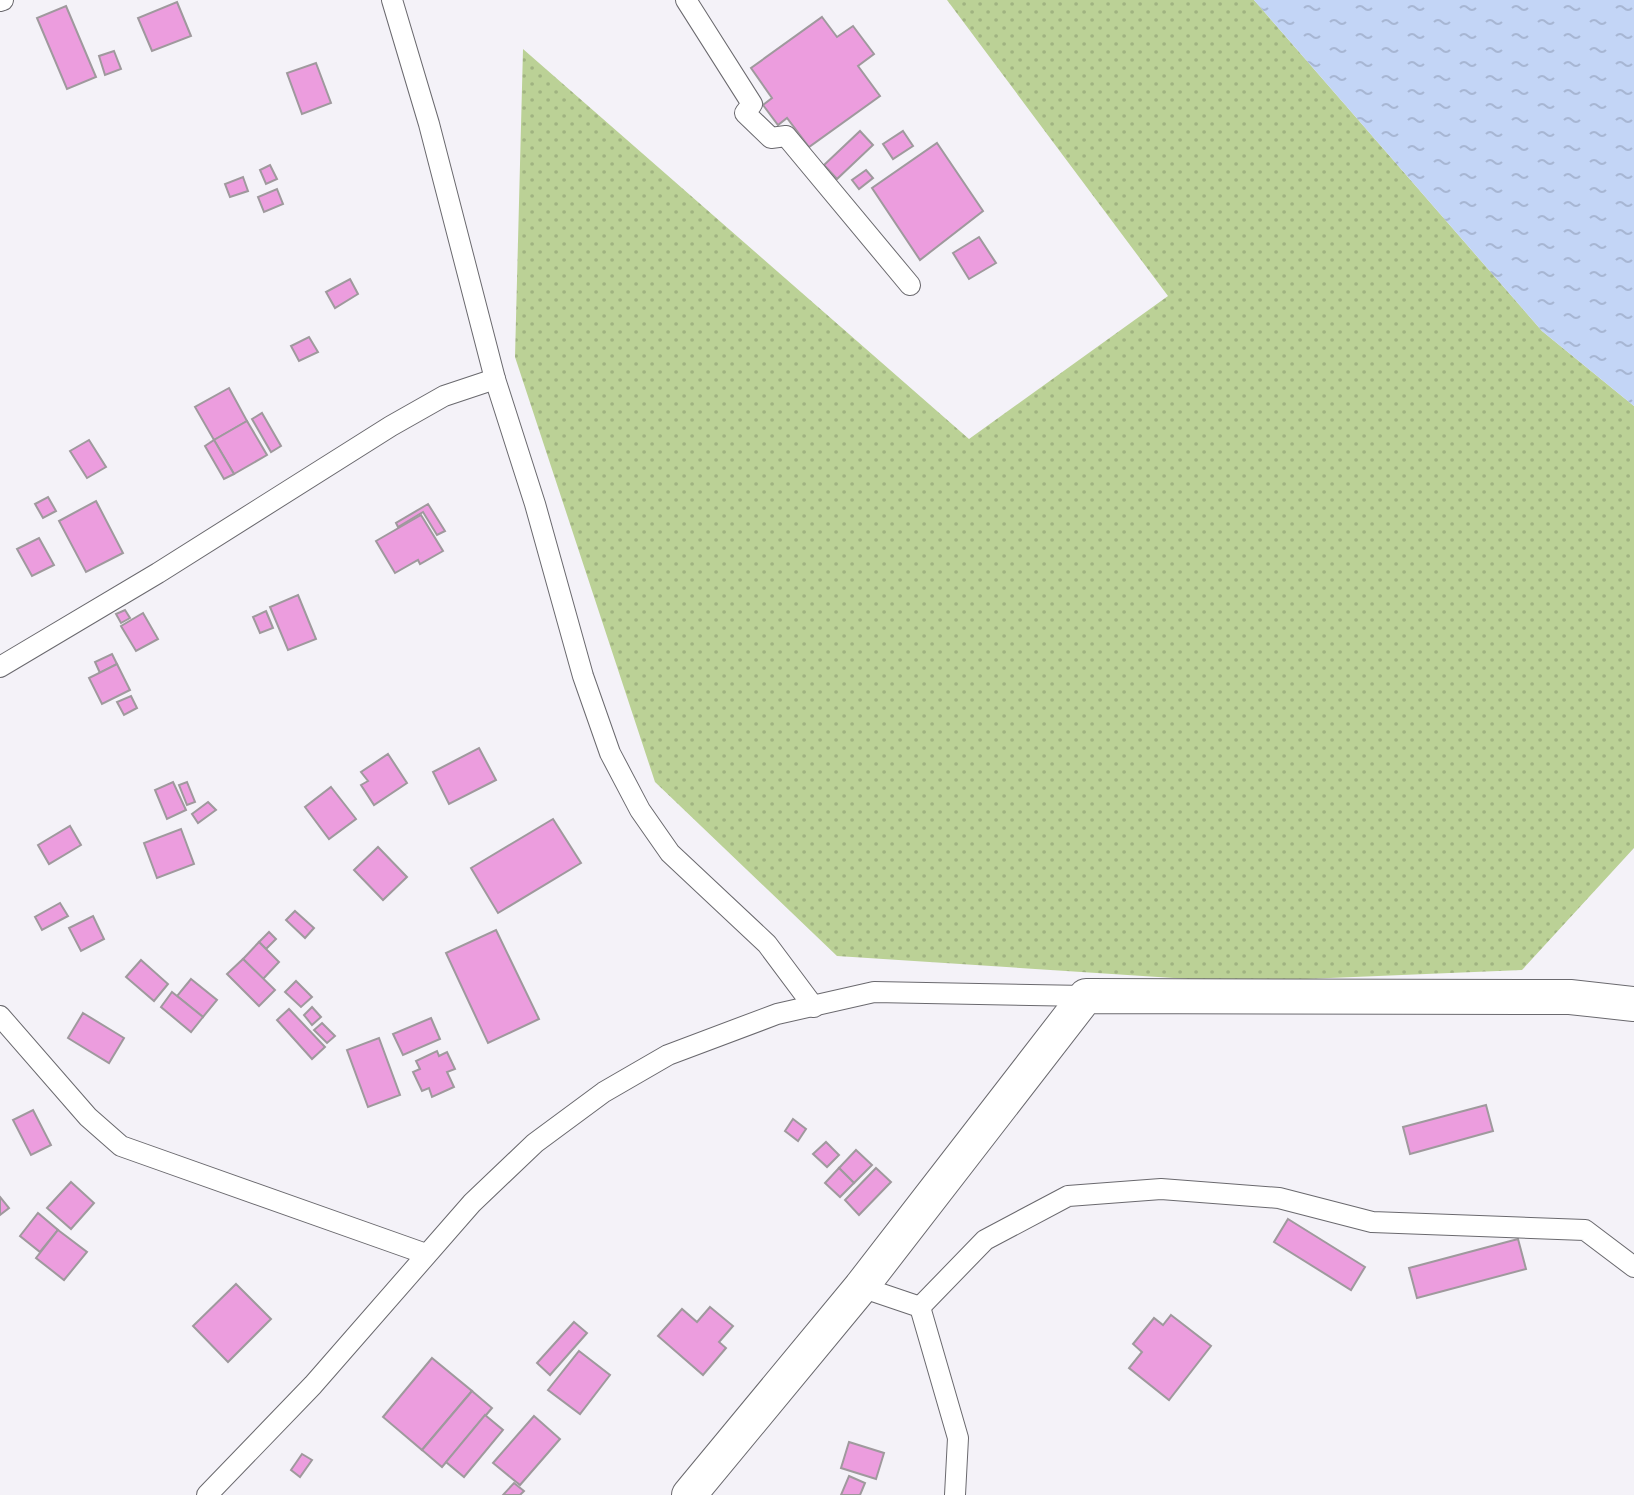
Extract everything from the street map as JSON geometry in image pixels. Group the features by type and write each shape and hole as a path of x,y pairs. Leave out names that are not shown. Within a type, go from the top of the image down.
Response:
{"highway":[{"path":"689,1495 861,1287 1086,996 1570,997 1634,1004"}],"street":[{"path":"686,0 752,104 745,113 771,138 786,136 910,285"},
{"path":"392,2 429,124 495,379 535,504 583,676 610,753 640,810 670,853 767,944 814,1007"},
{"path":"0,667 158,573 391,426 444,396 495,379"},
{"path":"207,1495 313,1385 472,1203 535,1143 604,1092 668,1055 777,1014 874,992 1086,996"},
{"path":"0,1016 88,1117 121,1146 426,1254"},
{"path":"920,1307 985,1240 1068,1196 1161,1189 1279,1198 1372,1222 1585,1230 1634,1267"},
{"path":"861,1287 920,1307"},
{"path":"920,1307 958,1438 955,1495"}],"green space":[{"path":"947,0 1254,0 1542,331 1634,406 1634,848 1522,970 1235,982 837,956 655,782 515,357 523,49 969,439 1168,296"}],"water":[{"path":"1254,0 1634,0 1634,406 1542,331"}],"building":[{"path":"177,2 191,36 152,51 138,18"},
{"path":"66,6 96,77 67,89 37,18"},
{"path":"822,17 837,37 853,26 874,54 858,66 880,96 809,147 787,118 778,125 763,105 772,98 751,68"},
{"path":"114,51 121,69 105,75 99,56"},
{"path":"316,63 331,103 302,114 287,73"},
{"path":"860,131 873,145 837,179 824,165"},
{"path":"903,131 913,146 893,159 883,144"},
{"path":"937,143 983,211 920,260 872,188"},
{"path":"270,165 277,179 266,184 260,170"},
{"path":"866,170 873,178 859,189 852,180"},
{"path":"243,177 248,191 230,197 225,184"},
{"path":"277,189 283,204 264,212 258,197"},
{"path":"979,237 996,263 969,279 953,253"},
{"path":"350,279 358,294 335,308 326,292"},
{"path":"309,337 318,352 299,361 291,346"},
{"path":"229,388 247,421 214,440 195,407"},
{"path":"262,413 281,446 271,452 252,419"},
{"path":"247,421 267,455 234,474 214,440"},
{"path":"89,440 106,467 87,478 70,451"},
{"path":"214,440 234,474 224,479 205,446"},
{"path":"48,497 56,511 43,518 35,504"},
{"path":"96,501 123,553 86,572 59,521"},
{"path":"428,504 445,531 437,535 423,512 398,527 396,523"},
{"path":"421,515 443,551 395,573 376,541"},
{"path":"39,538 54,565 32,576 17,549"},
{"path":"298,595 316,639 288,650 270,607"},
{"path":"125,610 130,618 121,623 116,614"},
{"path":"266,611 273,628 260,633 253,617"},
{"path":"143,613 158,639 136,651 121,626"},
{"path":"112,654 117,664 100,673 95,662"},
{"path":"117,664 130,690 102,704 89,678"},
{"path":"131,696 137,708 124,715 117,702"},
{"path":"479,748 496,780 449,804 433,772"},
{"path":"388,754 407,783 374,805 361,785 368,781 361,772"},
{"path":"173,782 186,810 167,819 155,790"},
{"path":"187,782 195,802 187,805 179,785"},
{"path":"331,787 356,819 329,839 305,807"},
{"path":"208,802 216,810 198,823 192,814"},
{"path":"553,819 581,863 498,913 471,868"},
{"path":"70,826 81,845 49,864 38,845"},
{"path":"181,829 194,864 157,878 144,843"},
{"path":"378,847 407,877 383,900 354,870"},
{"path":"60,903 68,916 42,930 35,917"},
{"path":"295,911 314,928 305,938 286,920"},
{"path":"93,916 104,939 81,951 69,928"},
{"path":"496,930 539,1019 488,1043 446,953"},
{"path":"269,932 276,939 266,949 259,942"},
{"path":"259,942 279,962 263,979 243,959"},
{"path":"243,959 275,990 259,1006 227,974"},
{"path":"141,960 168,984 154,1001 126,977"},
{"path":"191,979 217,1000 203,1017 177,996"},
{"path":"296,981 312,997 301,1007 285,992"},
{"path":"172,992 203,1017 191,1032 161,1007"},
{"path":"312,1007 321,1017 312,1025 304,1015"},
{"path":"289,1009 325,1047 312,1059 277,1020"},
{"path":"83,1013 124,1038 109,1063 68,1038"},
{"path":"431,1018 440,1039 403,1055 393,1034"},
{"path":"322,1023 335,1036 327,1043 314,1030"},
{"path":"379,1038 400,1095 368,1107 347,1050"},
{"path":"437,1051 439,1056 447,1052 455,1069 447,1072 454,1087 432,1097 429,1088 422,1091 413,1072 420,1069 416,1061"},
{"path":"1486,1105 1493,1131 1410,1154 1403,1127"},
{"path":"33,1110 51,1145 31,1155 13,1120"},
{"path":"793,1119 806,1129 798,1141 785,1131"},
{"path":"826,1142 839,1155 827,1167 813,1154"},
{"path":"856,1150 872,1165 854,1183 839,1168"},
{"path":"839,1168 854,1183 840,1197 825,1183"},
{"path":"876,1168 891,1182 859,1215 845,1200"},
{"path":"71,1182 94,1203 71,1229 47,1208"},
{"path":"0,1197 9,1208 0,1215"},
{"path":"38,1213 58,1230 40,1252 20,1236"},
{"path":"1288,1219 1365,1267 1351,1290 1274,1242"},
{"path":"58,1230 87,1252 64,1280 36,1258"},
{"path":"1518,1239 1526,1269 1417,1298 1409,1268"},
{"path":"236,1284 271,1319 228,1362 193,1326"},
{"path":"710,1307 733,1326 719,1342 726,1348 703,1375 658,1336 682,1309 697,1322"},
{"path":"1171,1315 1211,1346 1169,1400 1129,1368 1142,1352 1133,1344 1154,1318 1163,1325"},
{"path":"574,1322 587,1333 550,1375 537,1363"},
{"path":"579,1351 610,1375 580,1414 548,1390"},
{"path":"432,1358 472,1391 422,1450 383,1417"},
{"path":"472,1391 492,1408 442,1467 422,1450"},
{"path":"485,1415 503,1430 464,1477 446,1462"},
{"path":"534,1416 560,1439 520,1485 493,1463"},
{"path":"849,1442 884,1453 876,1479 841,1468"},
{"path":"302,1454 312,1460 300,1477 291,1470"},
{"path":"849,1476 865,1483 860,1495 841,1495"},
{"path":"514,1483 524,1491 520,1495 503,1495"}]}
